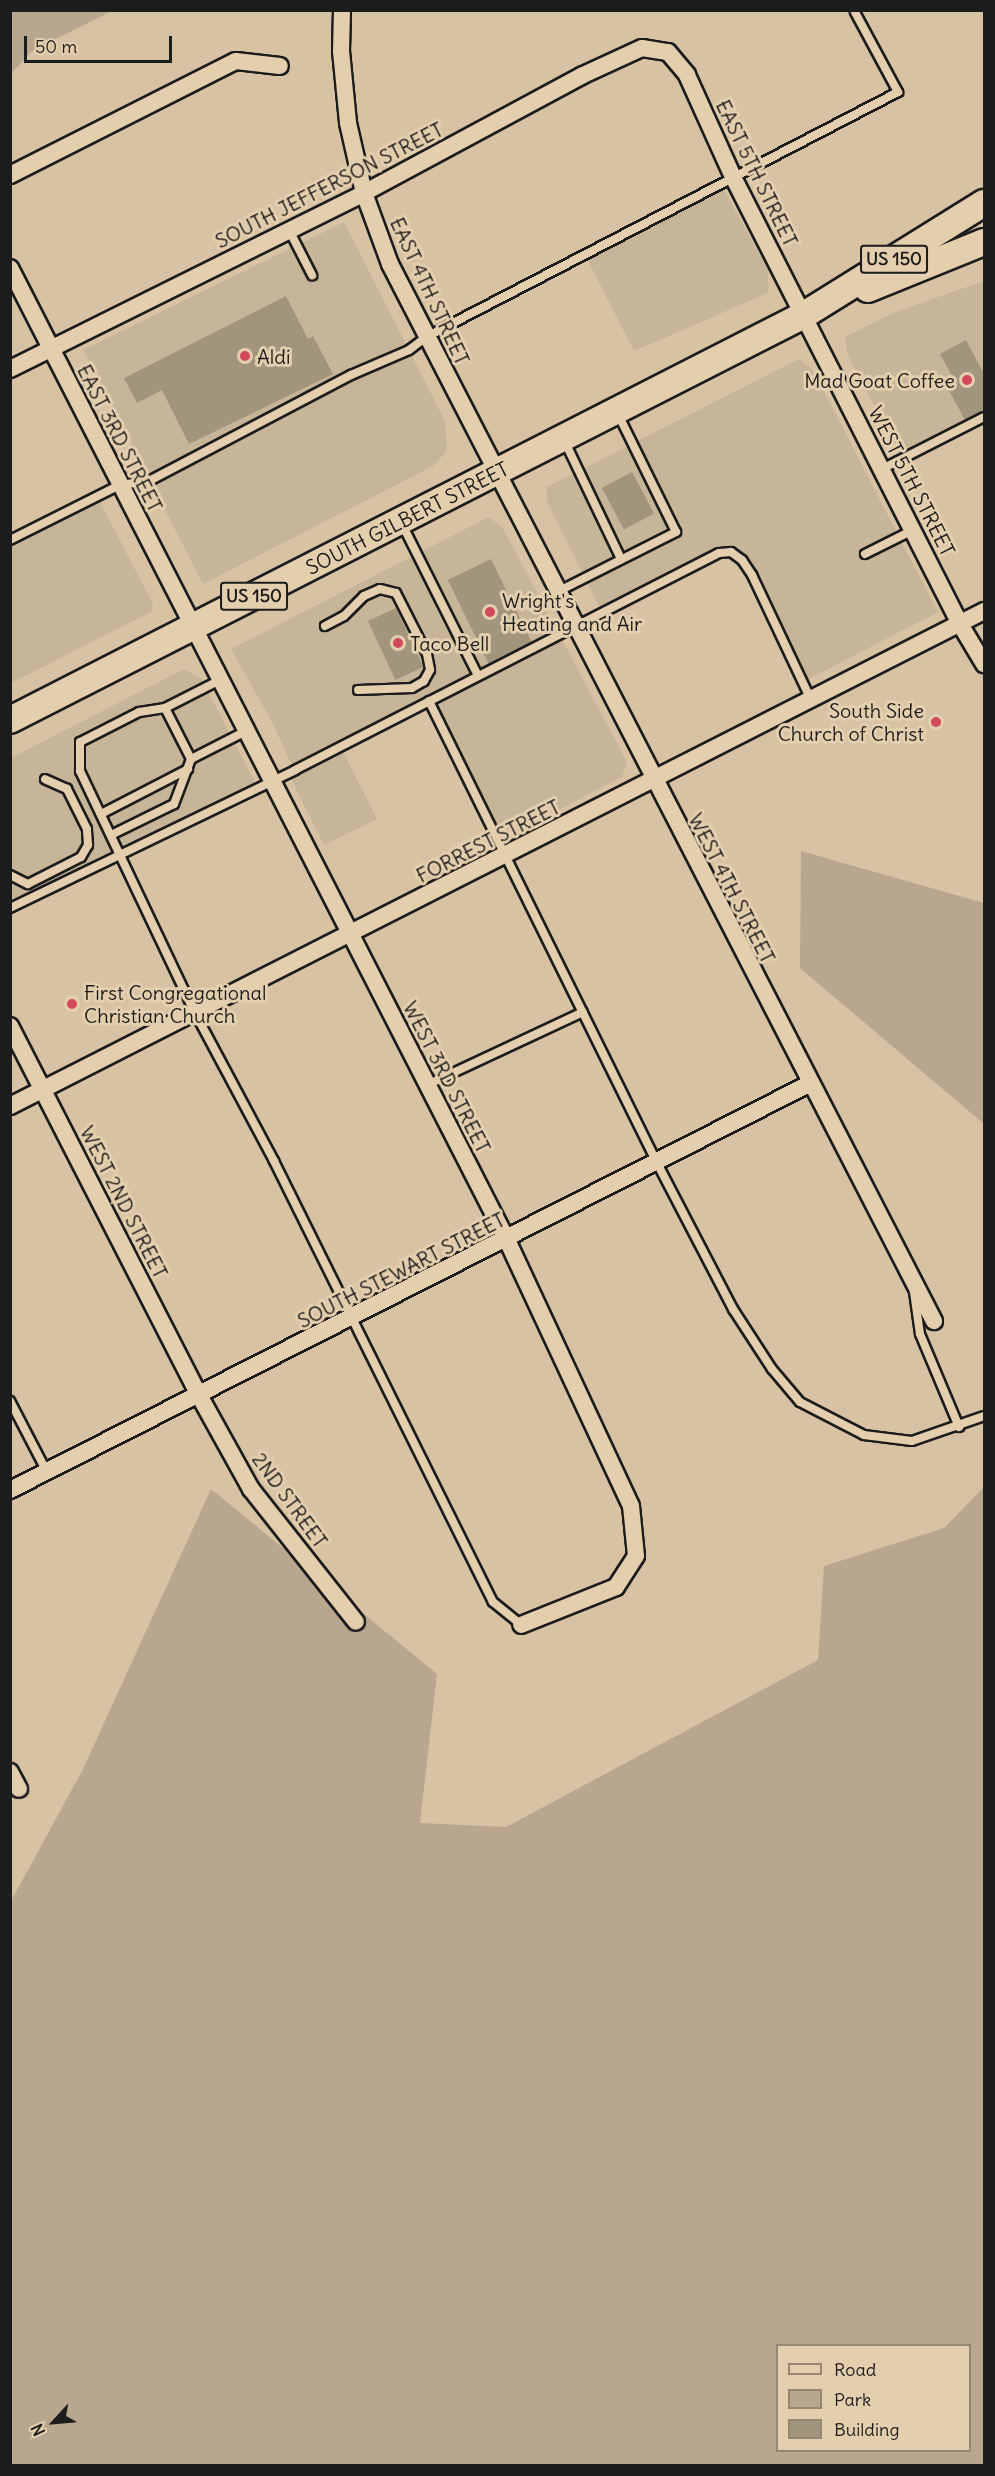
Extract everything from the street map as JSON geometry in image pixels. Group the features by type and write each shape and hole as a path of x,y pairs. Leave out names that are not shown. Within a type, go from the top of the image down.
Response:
{"main road":[{"name":"SOUTH GILBERT STREET","path":"10,720 804,315 984,203"},
{"name":"SOUTH GILBERT STREET","path":"804,315 984,242"}],"street":[{"name":"EAST 4TH STREET","path":"342,10 341,51 348,123 364,192 390,264 497,472"},
{"name":"SOUTH JEFFERSON STREET","path":"10,369 364,192 612,62 642,48 668,52"},
{"name":"EAST 5TH STREET","path":"668,52 687,75 733,177 804,315"},
{"path":"10,175 236,61 280,66"},
{"name":"EAST 3RD STREET","path":"10,268 193,627"},
{"name":"WEST 5TH STREET","path":"804,315 960,624 984,664"},
{"name":"WEST 4TH STREET","path":"497,472 561,590 654,781 809,1084 934,1321"},
{"name":"FORREST STREET","path":"10,1106 654,781 984,611"},
{"name":"WEST 3RD STREET","path":"193,627 507,1240 631,1506 636,1556 616,1587 521,1625"},
{"name":"WEST 2ND STREET","path":"10,1026 200,1396"},
{"name":"SOUTH STEWART STREET","path":"10,1490 353,1319 809,1084"},
{"name":"2ND STREET","path":"200,1396 251,1489 356,1622"},
{"path":"10,1772 19,1789"}],"lane":[{"path":"10,540 120,485 149,481 274,413 409,350 426,337 898,92 855,12"},
{"path":"289,230 312,275"},
{"path":"561,590 676,532 617,411"},
{"path":"882,469 984,417"},
{"path":"563,438 621,559"},
{"path":"400,521 477,674"},
{"path":"865,554 913,530"},
{"path":"10,908 429,701 477,674 719,553 731,552 742,560 752,575 811,700"},
{"path":"325,626 380,589 396,593 422,644 430,670 424,681 412,688 358,690"},
{"path":"220,680 165,708 140,712 81,742 80,771 195,1013 353,1319 493,1602 521,1625"},
{"path":"429,701 657,1163 742,1323 800,1402 864,1435 912,1441 959,1427 984,1416"},
{"path":"111,835 174,804 191,759 165,708"},
{"path":"191,759 246,731"},
{"path":"101,814 188,769"},
{"path":"10,875 28,884 81,857 88,845 87,829 66,789 45,779"},
{"path":"427,1085 583,1012"},
{"path":"912,1280 920,1334 959,1427"},
{"path":"10,1401 47,1472"}],"shaded area":[{"path":"721,184 768,270 768,293 634,351 585,255"},
{"path":"344,222 445,421 447,451 433,466 203,584 83,350"},
{"path":"984,281 984,417 902,459 848,356 845,337 895,312"},
{"path":"799,359 813,370 938,612 803,682 742,560 719,553 602,612 547,502 547,487"},
{"path":"97,496 153,604 151,612 11,683 11,540"},
{"path":"489,517 502,527 627,762 622,777 497,842 429,701 340,746 377,819 324,845 288,773 294,770 272,722 231,649"},
{"path":"184,669 201,678 257,786 11,908 11,758"}],"green space":[{"path":"11,10 112,11 32,51 11,74"},
{"path":"801,851 984,903 984,1124 800,968"},
{"path":"984,1487 984,2465 11,2466 11,1901 83,1769 211,1489 437,1674 420,1823 506,1827 818,1660 824,1566 944,1528"}],"building":[{"name":"Aldi","path":"286,296 308,339 313,336 333,374 189,444 162,390 137,403 124,378"},
{"name":"Mad Goat Coffee","path":"966,340 984,374 984,411 965,420 945,383 953,378 940,354"},
{"path":"632,472 654,513 624,529 602,488"},
{"name":"Wright's Heating and Air","path":"491,559 532,643 489,664 448,580"},
{"name":"Taco Bell","path":"396,608 423,667 395,680 368,621"}],"place":[{"name":"Aldi","path":"245,356"},
{"name":"Mad Goat Coffee","path":"967,380"},
{"name":"Wright's Heating and Air","path":"490,612"},
{"name":"Taco Bell","path":"398,643"},
{"name":"South Side Church of Christ","path":"936,722"},
{"name":"First Congregational Christian Church","path":"72,1004"}]}
